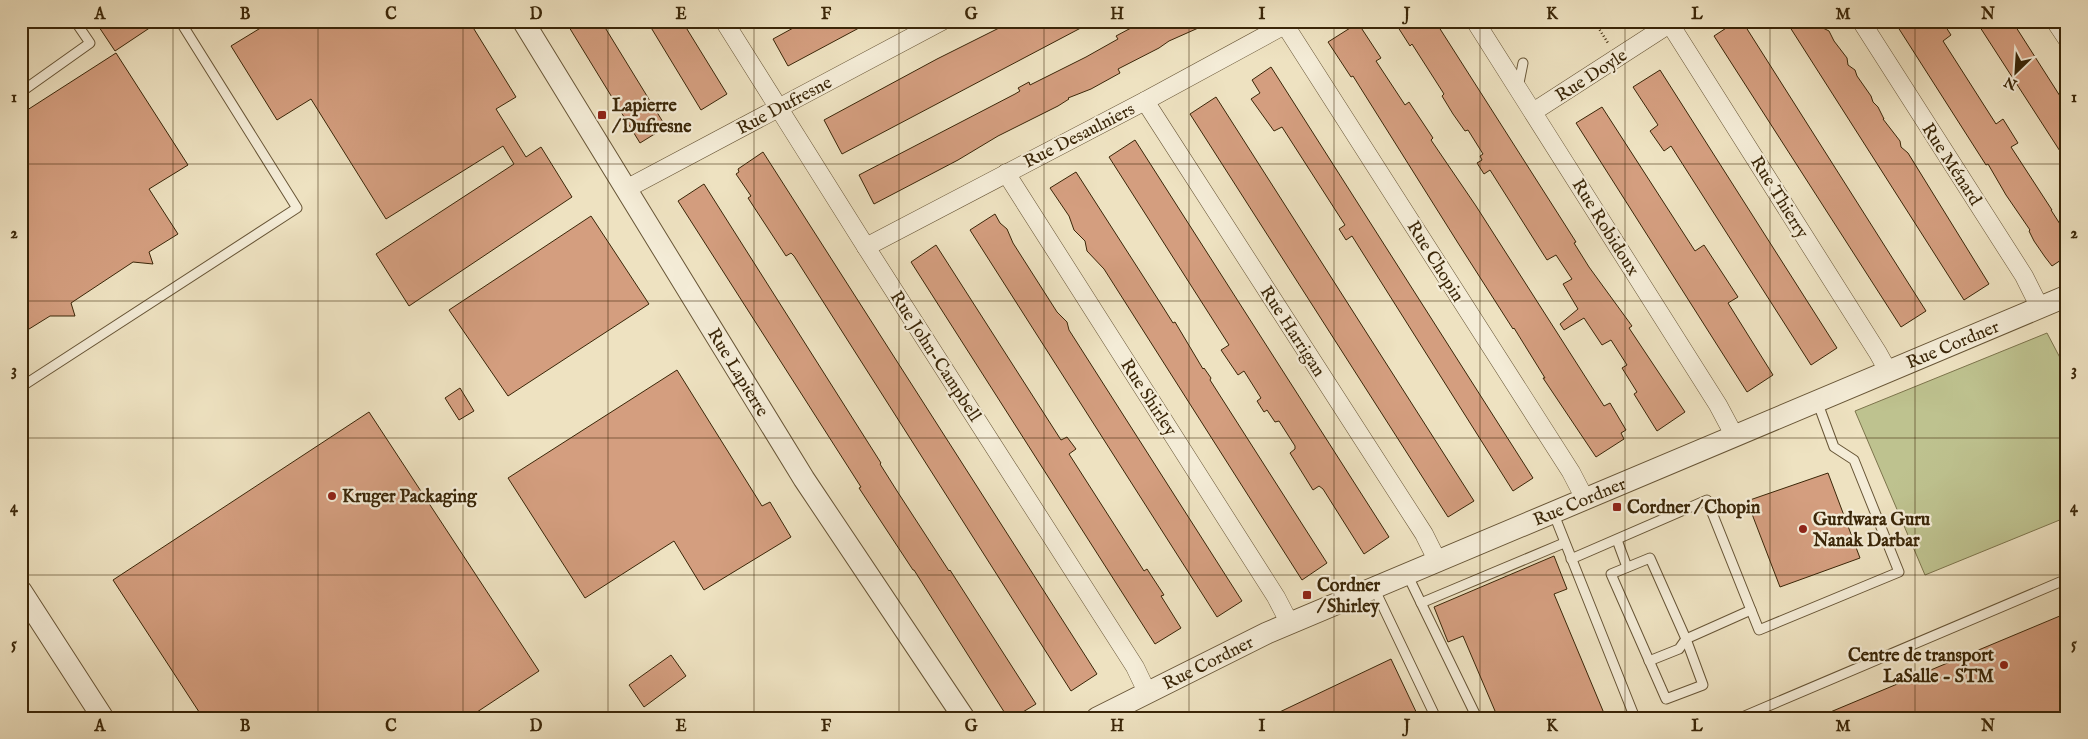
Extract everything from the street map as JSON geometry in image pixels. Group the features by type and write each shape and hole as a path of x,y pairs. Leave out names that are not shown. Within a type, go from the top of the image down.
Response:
{"street":[{"name":"Rue Lapierre","path":"523,21 804,479 964,718"},
{"name":"Rue John-Campbell","path":"724,21 866,247 1135,667 1147,692"},
{"name":"Rue Dufresne","path":"626,189 942,21"},
{"name":"Rue Robidoux","path":"1475,21 1718,405 1734,435"},
{"name":"Rue Ménard","path":"1860,21 2024,276 2040,308"},
{"path":"2055,21 2067,39"},
{"name":"Rue Doyle","path":"1533,112 1672,22"},
{"name":"Rue Thierry","path":"1672,22 1888,371"},
{"name":"Rue Desaulniers","path":"866,247 1145,102 1289,23"},
{"name":"Rue Chopin","path":"1289,23 1571,472 1585,499"},
{"name":"Rue Harrigan","path":"1145,102 1424,534 1438,562"},
{"name":"Rue Shirley","path":"1006,173 1276,597 1290,624"},
{"name":"Rue Cordner","path":"1097,718 1244,644 1734,435 2067,296"},
{"path":"21,591 103,718"}],"lane":[{"path":"21,92 90,43 75,21"},
{"path":"21,387 297,208 180,21"},
{"path":"1518,88 1523,63"},
{"path":"1571,560 1707,500 1759,630 1899,572 1854,460 1834,448 1817,401"},
{"path":"1553,512 1635,718"},
{"path":"1617,540 1627,567"},
{"path":"1421,603 1564,543"},
{"path":"1650,558 1686,639 1703,685 1666,698 1611,574 1650,558"},
{"path":"1407,574 1477,718"},
{"path":"1740,718 2067,579"},
{"path":"1374,588 1436,718"},
{"path":"1649,661 1679,649 1686,639 1751,610"}],"path":[{"path":"1594,21 1609,44"}],"green space":[{"path":"2047,333 2067,371 2067,517 1925,575 1855,411"}],"building":[{"path":"95,21 160,21 115,51"},
{"path":"272,21 469,21 516,97 496,109 526,157 541,147 572,197 409,306 376,254 514,164 503,146 386,219 311,99 277,120 231,46"},
{"path":"577,21 601,21 666,127 640,143 569,27"},
{"path":"647,21 682,21 727,94 701,110"},
{"path":"806,21 872,21 788,66 773,39"},
{"path":"1013,21 1094,21 842,154 824,120 937,59"},
{"path":"1144,21 1214,21 1169,41 1118,69 1120,73 1091,89 1068,98 1058,106 998,136 958,160 874,204 859,175 1015,94 1020,91 1018,88 1029,82 1030,85 1086,57 1118,39 1116,36"},
{"path":"1394,21 1435,21 1576,242 1574,243 1589,267 1632,326 1629,328 1685,412 1657,431 1634,394 1637,392 1622,368 1627,365 1611,340 1602,345 1584,318 1564,330 1560,324 1578,309 1563,284 1572,279 1556,255 1547,260 1490,170 1484,174 1477,163 1482,160 1480,156 1483,154 1468,130 1465,131 1453,114 1442,96 1444,94 1412,44 1410,46"},
{"path":"1737,21 1742,21 1926,311 1901,327 1714,36"},
{"path":"1786,21 1809,21 1829,31 1847,58 1848,65 1855,70 1873,102 1878,107 1883,119 1900,141 1901,147 1908,153 1989,284 1964,300"},
{"path":"1894,21 1942,21 1951,35 1943,41 1996,124 2003,119 2018,143 2011,147 2067,235 2067,256 2052,266 2045,257 1988,164 1986,165"},
{"path":"1976,21 2012,21 2067,107 2067,162"},
{"path":"1358,23 1381,58 1376,61 1405,105 1409,102 1433,138 1431,140 1476,206 1604,406 1610,403 1626,430 1621,433 1624,439 1596,457 1543,378 1545,378 1514,328 1353,76 1351,77 1328,42"},
{"path":"116,53 188,165 149,189 178,234 149,252 153,264 133,262 71,303 75,316 50,316 21,334 21,114"},
{"path":"1271,67 1533,478 1513,491 1352,236 1346,240 1339,229 1345,225 1282,127 1274,131 1251,99 1260,93 1252,80"},
{"path":"1660,70 1837,348 1811,365 1671,146 1664,151 1650,131 1658,125 1633,87"},
{"path":"1216,97 1474,501 1448,517 1190,114"},
{"path":"1602,107 1695,251 1704,245 1738,297 1728,303 1773,375 1747,392 1576,123"},
{"path":"1135,140 1389,537 1364,554 1323,489 1319,486 1313,490 1290,453 1295,449 1295,446 1279,421 1275,422 1267,410 1264,412 1257,401 1261,398 1244,371 1238,375 1221,350 1229,345 1109,157"},
{"path":"763,152 1097,674 1071,691 794,256 791,253 786,256 748,198 751,196 736,174 739,172 738,169"},
{"path":"1076,172 1173,323 1175,322 1203,369 1211,378 1210,380 1327,563 1302,580 1104,269 1087,251 1085,241 1074,230 1069,216 1050,188"},
{"path":"704,184 897,491 1036,704 1013,718 1008,718 914,570 859,488 861,487 678,201"},
{"path":"995,214 1000,223 1007,229 1013,243 1057,312 1067,322 1069,330 1242,601 1217,617 970,230"},
{"path":"591,216 649,304 508,396 449,310"},
{"path":"936,245 1061,440 1067,437 1076,449 1069,454 1144,571 1147,569 1164,595 1161,596 1181,628 1155,644 911,262"},
{"path":"677,370 762,506 770,502 791,537 704,590 674,541 585,598 508,478"},
{"path":"460,388 474,411 459,420 445,398"},
{"name":"Kruger Packaging","path":"369,412 539,671 468,718 203,718 113,580"},
{"name":"Gurdwara Guru Nanak Darbar","path":"1828,473 1860,558 1780,587 1747,501"},
{"path":"1554,556 1567,589 1554,594 1606,718 1498,718 1463,636 1448,642 1434,607"},
{"name":"Centre de transport LaSalle - STM","path":"2067,613 2067,718 1816,718"},
{"path":"671,655 686,676 644,707 629,685"},
{"path":"1391,659 1419,718 1267,718"}],"place":[{"name":"Lapierre / Dufresne","path":"602,115"},
{"name":"Kruger Packaging","path":"332,496"},
{"name":"Cordner / Chopin","path":"1617,507"},
{"name":"Gurdwara Guru Nanak Darbar","path":"1803,529"},
{"name":"Cordner / Shirley","path":"1307,595"},
{"name":"Centre de transport LaSalle - STM","path":"2004,665"}]}
